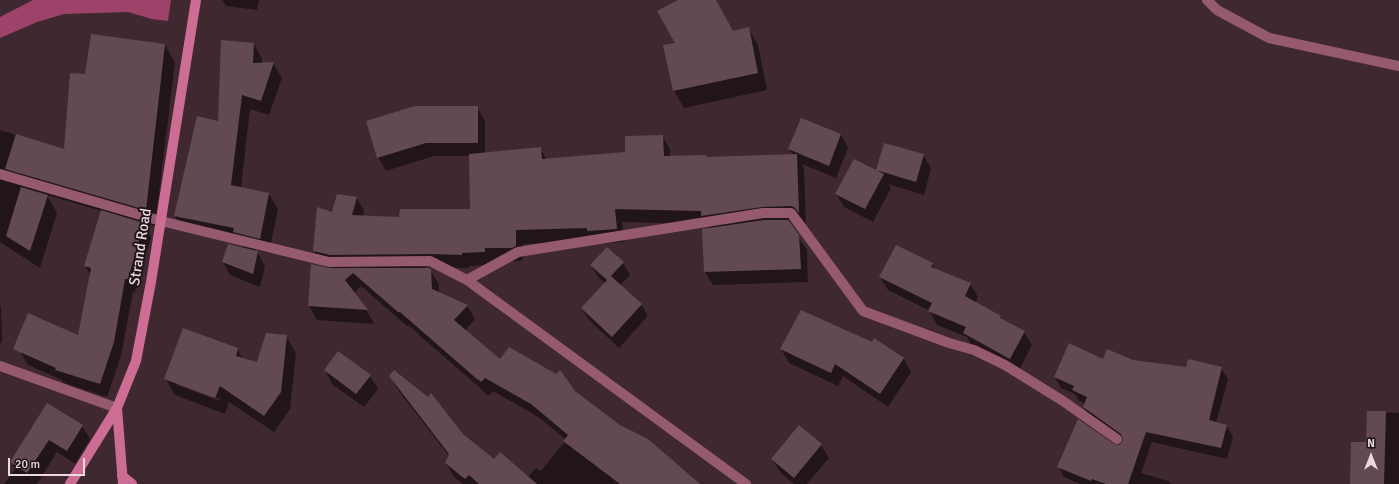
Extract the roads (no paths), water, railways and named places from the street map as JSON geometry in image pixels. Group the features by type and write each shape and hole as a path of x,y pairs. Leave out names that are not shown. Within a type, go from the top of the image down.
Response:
{"main road":[{"name":"Strand Road","path":"70,484 117,408 136,361 161,221 196,0"},
{"path":"117,408 122,480 132,484"}],"street":[{"path":"1207,0 1217,10 1269,38 1399,66"},
{"path":"0,174 161,221 329,262 430,261 467,280 746,484"},
{"path":"467,280 518,252 763,213 791,213 863,311 949,343 974,350 1005,365 1063,401 1117,439"},
{"path":"0,366 117,408"}]}
